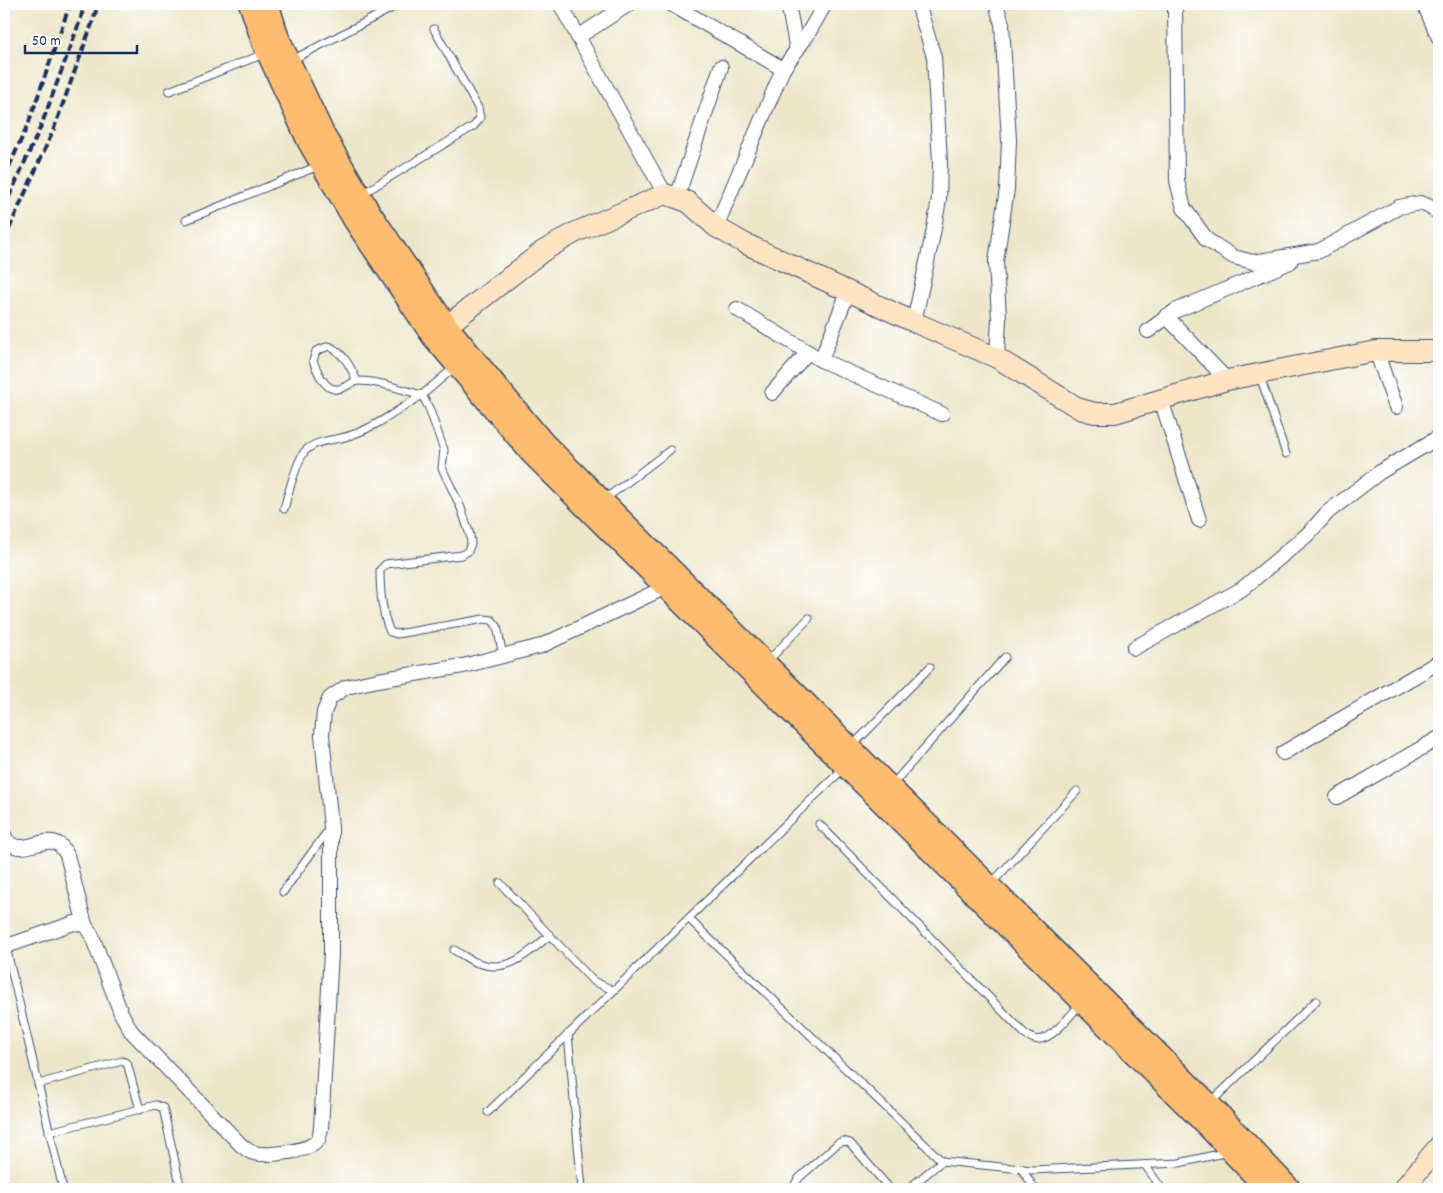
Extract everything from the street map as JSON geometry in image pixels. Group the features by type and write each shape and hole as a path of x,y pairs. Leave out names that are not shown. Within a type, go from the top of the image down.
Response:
{"main road":[{"path":"250,4 267,53 309,144 354,220 440,332 543,442 766,663 848,757 1082,1002 1267,1189"},
{"path":"268,4 278,37 324,136 440,332 457,365 531,453 666,587 848,757 890,787 1209,1104 1290,1189"}],"street":[{"path":"560,4 671,196"},
{"path":"578,37 629,4"},
{"path":"672,4 783,69"},
{"path":"788,4 797,50"},
{"path":"716,227 783,69 826,4"},
{"path":"914,322 934,234 939,199 940,162 934,57 918,4"},
{"path":"996,4 1002,24 1009,140 1008,189 996,261 999,319 997,358"},
{"path":"1175,4 1177,181 1184,208 1207,240 1234,257 1253,262 1319,251"},
{"path":"1424,4 1439,38"},
{"path":"671,196 721,67"},
{"path":"440,332 544,251 576,232 671,196 688,202 716,227 744,243 848,292 997,358 1080,409 1095,413 1115,413 1228,380 1376,351 1439,351"},
{"path":"1148,331 1166,316 1263,273 1319,251 1399,207 1420,203 1439,213"},
{"path":"821,360 848,292"},
{"path":"737,309 821,360 942,414"},
{"path":"1166,316 1228,380"},
{"path":"1376,351 1396,407"},
{"path":"772,393 808,352"},
{"path":"1161,399 1200,520"},
{"path":"1134,648 1242,590 1307,535 1328,512 1380,472 1439,437"},
{"path":"4,835 8,843 16,848 54,842 62,846 67,855 85,926 92,936 125,1022 131,1031 241,1145 251,1152 263,1154 300,1151 310,1148 318,1141 321,1128 331,953 331,826 322,735 324,712 330,698 346,687 463,666 541,646 666,587"},
{"path":"1283,753 1439,662"},
{"path":"1336,797 1439,738"},
{"path":"5,947 74,923 85,926"},
{"path":"1403,1189 1439,1146"}],"lane":[{"path":"289,61 400,4"},
{"path":"359,196 474,126 480,118 478,108 434,29"},
{"path":"168,91 267,53"},
{"path":"186,220 321,164"},
{"path":"357,381 348,362 340,352 329,346 316,351 313,361 326,384 331,388 336,390 357,381 369,382 422,395 429,408 444,450 442,468 462,508 471,544 468,551 462,555 386,564 380,570 386,623 390,632 397,634 484,619 492,620 497,626 503,656"},
{"path":"284,509 300,461 306,450 318,443 358,434 371,427 422,395 457,365"},
{"path":"1259,374 1286,454"},
{"path":"603,501 670,450"},
{"path":"766,663 809,618"},
{"path":"890,787 1005,657"},
{"path":"488,1112 689,919 848,757 930,666"},
{"path":"989,886 1077,791"},
{"path":"819,824 1032,1039 1040,1040 1049,1037 1082,1002"},
{"path":"283,892 331,826"},
{"path":"500,883 593,981 613,990"},
{"path":"689,919 942,1161 1032,1170 1179,1163 1230,1151"},
{"path":"454,950 478,964 502,966 519,960 550,935"},
{"path":"5,947 62,1189"},
{"path":"1209,1104 1316,1001"},
{"path":"568,1034 582,1189"},
{"path":"38,1084 122,1061 127,1063 140,1110"},
{"path":"49,1132 156,1105 163,1108 181,1189"},
{"path":"795,1189 795,1184 799,1178 843,1141 850,1143 890,1189"},
{"path":"908,1189 942,1161"},
{"path":"1145,1165 1162,1189"},
{"path":"1021,1168 1035,1189"}],"railway":[{"path":"4,178 29,122 70,4"},
{"path":"4,208 41,126 81,18 84,4"},
{"path":"4,240 53,131 98,4"}]}
